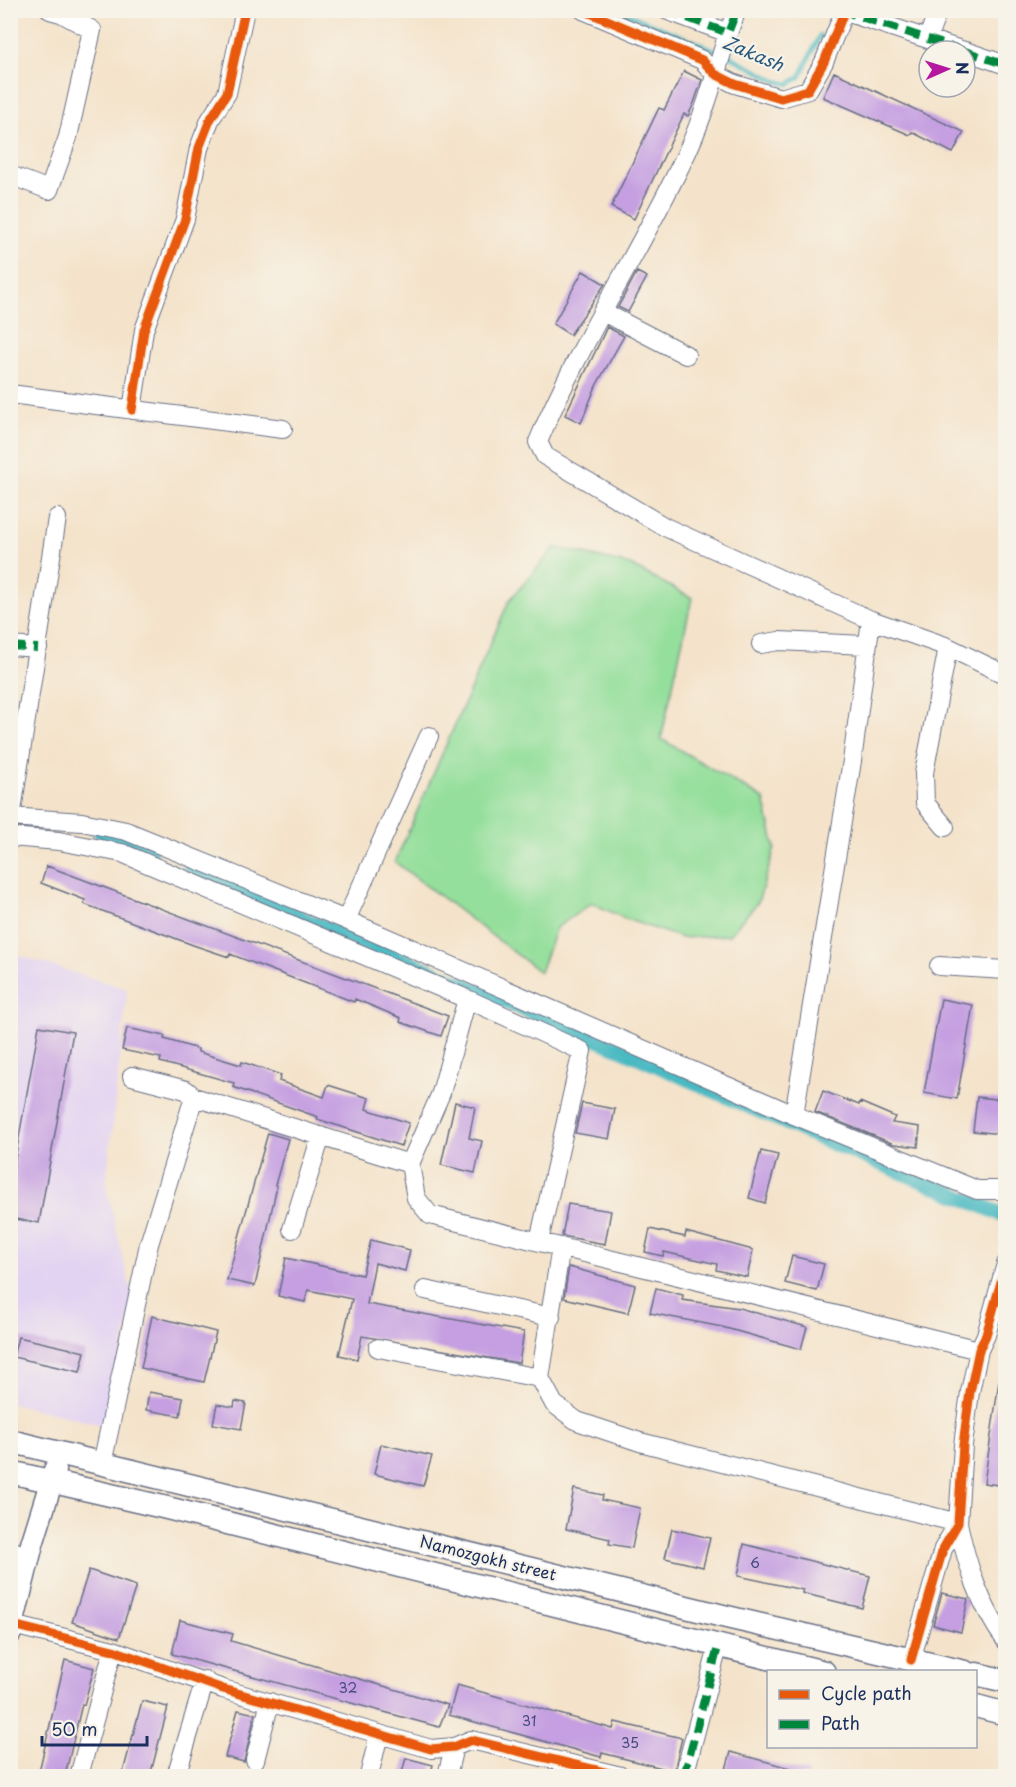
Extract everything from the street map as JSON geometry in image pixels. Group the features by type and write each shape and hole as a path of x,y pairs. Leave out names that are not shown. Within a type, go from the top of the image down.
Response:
{"main road":[{"name":"Namozgokh street","path":"10,1441 551,1574 960,1670"},
{"path":"12,1629 32,1544 50,1451"},
{"name":"Namozgokh street","path":"10,1472 163,1507 718,1647 820,1670"},
{"path":"10,1575 13,1551 43,1480"},
{"path":"544,1603 551,1574"},
{"path":"977,1674 1003,1675"},
{"path":"977,1707 1005,1714"}],"street":[{"path":"10,175 49,190 68,137 92,30 61,13 50,10"},
{"path":"132,410 144,330 185,219 199,148 210,120 227,93 245,10"},
{"path":"583,10 702,60 715,74 735,84 781,98 808,90 824,62 842,11 928,38 938,10"},
{"path":"666,10 728,33"},
{"path":"737,10 688,148 603,312 561,385 537,442 544,456 665,527 871,620 948,647 1005,675"},
{"path":"977,55 1005,65"},
{"path":"603,312 686,355"},
{"path":"10,394 283,429"},
{"path":"57,518 11,817 82,822 126,831 346,920 794,1115 977,1190 1005,1190"},
{"path":"794,1115 852,761 865,645 871,620"},
{"path":"761,645 779,641 865,645"},
{"path":"10,646 38,648"},
{"path":"945,826 925,804 924,773 948,647"},
{"path":"346,920 429,736"},
{"path":"10,837 59,841 122,853 467,999 582,1051 539,1241"},
{"path":"939,966 1005,970"},
{"path":"467,999 441,1093 411,1164 416,1198 430,1215 978,1350"},
{"path":"132,1076 186,1090 194,1097 411,1164"},
{"path":"102,1464 150,1244 194,1097"},
{"path":"292,1229 321,1136"},
{"path":"561,1247 540,1378 554,1404 577,1420 640,1442 958,1523"},
{"path":"1005,1264 1003,1286 986,1335 978,1350 963,1445 958,1523 964,1552 988,1615 1005,1641"},
{"path":"424,1290 551,1317"},
{"path":"378,1348 540,1378"},
{"path":"911,1660 944,1549 958,1523"},
{"path":"12,1629 113,1650 205,1680 223,1689 431,1749 454,1747 471,1740 550,1768 621,1776"},
{"path":"684,1776 718,1647"},
{"path":"79,1776 113,1650"},
{"path":"176,1776 205,1680"},
{"path":"255,1760 270,1702"},
{"path":"369,1776 379,1734"},
{"path":"447,1776 454,1747"}],"shaded area":[{"path":"11,953 127,989 106,1186 133,1300 106,1426 11,1403"}],"green space":[{"path":"555,547 630,565 692,598 661,739 764,799 775,848 758,902 729,935 682,938 626,919 592,903 556,928 540,972 395,862 509,601"}],"building":[{"path":"684,71 702,80 688,116 684,114 634,219 611,207 659,108 664,110"},
{"path":"834,72 964,132 953,153 912,132 910,135 823,97"},
{"path":"583,271 605,284 570,335 553,324"},
{"path":"637,272 647,277 628,312 618,307"},
{"path":"607,327 624,336 596,386 581,423 565,415"},
{"path":"47,866 448,1016 441,1036 400,1022 401,1018 355,999 354,1002 230,954 229,957 193,945 84,904 85,900 41,883"},
{"path":"941,999 973,1005 957,1099 924,1093"},
{"path":"39,1026 73,1032 39,1223 10,1218 10,1187"},
{"path":"127,1028 165,1036 164,1039 198,1049 198,1052 241,1065 242,1062 281,1075 279,1081 324,1097 328,1085 369,1098 366,1109 409,1123 401,1146 317,1119 318,1117 233,1087 234,1083 160,1062 161,1058 122,1050"},
{"path":"823,1091 859,1105 860,1102 895,1117 892,1123 920,1127 918,1147 894,1144 815,1112"},
{"path":"977,1097 1005,1100 1002,1134 973,1131"},
{"path":"455,1102 475,1107 469,1138 482,1141 475,1173 441,1165"},
{"path":"582,1103 615,1109 609,1139 575,1133"},
{"path":"268,1133 288,1139 275,1185 277,1186 255,1286 227,1280"},
{"path":"761,1151 778,1155 765,1203 749,1198"},
{"path":"568,1204 611,1211 605,1244 562,1236"},
{"path":"650,1229 685,1237 686,1232 753,1250 747,1277 716,1270 717,1264 664,1252 663,1256 645,1252"},
{"path":"371,1240 410,1250 405,1271 375,1263 367,1304 524,1332 519,1363 362,1336 357,1359 339,1355 352,1299 308,1290 305,1302 278,1296 286,1258 362,1275"},
{"path":"792,1256 824,1264 817,1291 785,1283"},
{"path":"569,1267 635,1285 628,1313 564,1298"},
{"path":"656,1288 683,1295 682,1300 739,1308 807,1327 801,1349 722,1327 650,1313"},
{"path":"152,1316 216,1332 204,1382 141,1368"},
{"path":"18,1337 85,1352 80,1372 13,1357"},
{"path":"999,1381 1005,1382 1005,1486 984,1483"},
{"path":"149,1392 183,1398 180,1416 146,1410"},
{"path":"235,1401 246,1403 241,1429 213,1424 217,1404 234,1407"},
{"path":"381,1444 432,1456 423,1486 374,1474"},
{"path":"574,1489 603,1495 602,1500 640,1508 632,1548 609,1544 610,1539 566,1529"},
{"path":"672,1529 710,1538 703,1567 665,1558"},
{"path":"744,1544 870,1576 862,1608 802,1593 803,1590 738,1576"},
{"path":"89,1570 136,1586 119,1638 72,1622"},
{"path":"942,1593 968,1599 961,1632 933,1625"},
{"path":"180,1620 233,1634 231,1641 448,1705 439,1727 172,1654"},
{"path":"65,1660 94,1668 84,1705 82,1704 65,1776 38,1776"},
{"path":"457,1685 613,1729 615,1722 682,1738 674,1771 602,1753 601,1757 449,1715"},
{"path":"142,1701 168,1707 150,1776 122,1776"},
{"path":"238,1710 255,1714 244,1762 225,1757"},
{"path":"731,1752 808,1773 807,1776 724,1776"},
{"path":"406,1758 433,1765 430,1776 401,1776"}],"waterway":[{"name":"Zakash","path":"618,10 718,51"},
{"name":"Zakash","path":"726,54 776,81 789,84 800,77 820,35"},
{"path":"100,832 151,850"},
{"path":"190,865 309,921 620,1049 815,1136 1006,1216"}],"marked path":[{"path":"666,10 728,33 737,10"},
{"path":"840,10 928,39"},
{"path":"977,55 1006,65"},
{"path":"10,646 38,648"},
{"path":"684,1776 718,1647"}],"cycle path":[{"path":"132,410 144,330 185,219 199,148 210,120 227,93 245,10"},
{"path":"583,10 702,60 715,74 735,84 781,98 808,90 824,62 844,12"},
{"path":"911,1660 943,1549 958,1523 963,1445 970,1392 979,1350 986,1335 1006,1264"},
{"path":"13,1625 113,1650 223,1689 431,1749 454,1747 471,1740 621,1776"}]}
